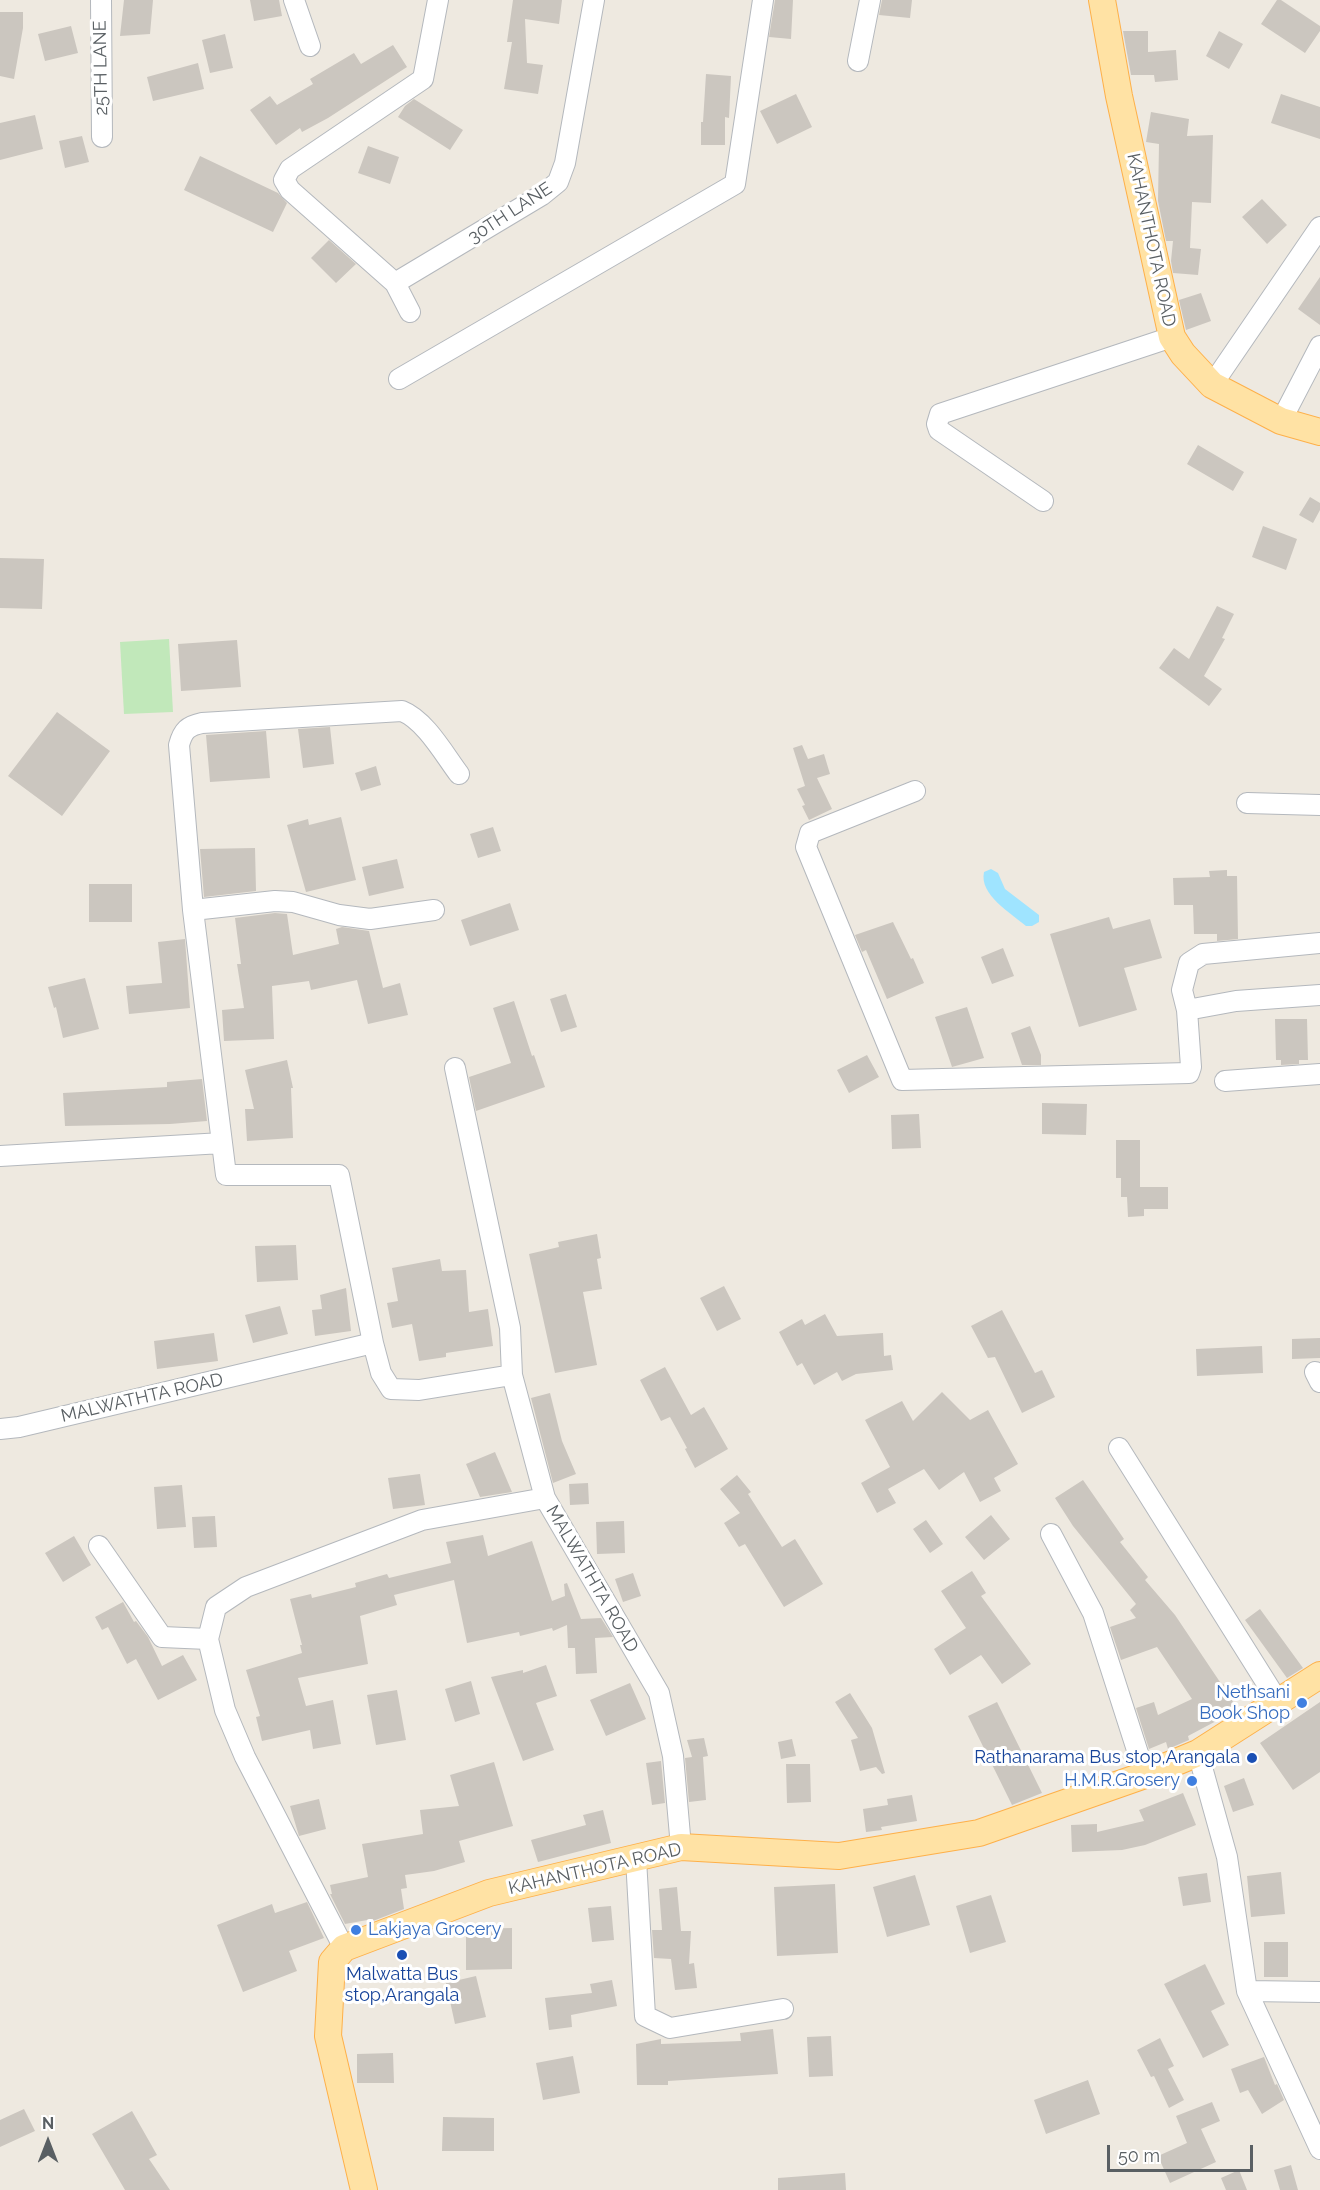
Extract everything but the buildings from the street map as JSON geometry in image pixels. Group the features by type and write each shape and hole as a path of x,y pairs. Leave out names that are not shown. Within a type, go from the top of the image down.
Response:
{"main road":[{"name":"KAHANTHOTA ROAD","path":"1102,0 1119,96 1172,337 1183,354 1212,385 1281,420 1320,432"},
{"name":"KAHANTHOTA ROAD","path":"344,1948 489,1893 681,1847 839,1856 979,1833 1145,1775 1198,1753 1320,1675"},
{"path":"344,1948 332,1962 328,2036 364,2190"}],"street":[{"name":"25TH LANE","path":"101,0 102,137"},
{"path":"294,0 310,46"},
{"path":"410,312 395,283 290,190 284,180 290,168 423,79 438,0"},
{"name":"30TH LANE","path":"395,283 542,195 558,182 565,163 594,0"},
{"path":"399,379 735,184 763,0"},
{"path":"858,61 870,0"},
{"path":"1212,385 1320,227"},
{"path":"1043,501 939,430 937,424 940,414 1172,337"},
{"path":"1281,420 1320,346"},
{"path":"459,774 421,723 412,715 402,711 202,723 189,726 182,734 179,745 193,910 226,1175 339,1175 373,1343 381,1373 391,1389 419,1390 512,1375"},
{"path":"915,791 810,833 806,847 902,1080 1189,1073 1191,1067 1187,1010 1182,990 1189,963 1203,954 1320,943"},
{"path":"1247,803 1320,805"},
{"path":"193,910 275,901 293,902 339,915 370,919 434,910"},
{"path":"1187,1010 1236,1000 1320,995"},
{"name":"MALWATHTA ROAD","path":"455,1068 510,1328 512,1375 545,1498 659,1693 673,1756 681,1847"},
{"path":"1225,1081 1320,1074"},
{"path":"0,1156 222,1143"},
{"name":"MALWATHTA ROAD","path":"10,1428 373,1343"},
{"path":"1119,1448 1279,1703"},
{"path":"344,1948 244,1756 225,1710 207,1639 216,1607 246,1587 422,1520 545,1498"},
{"path":"1051,1534 1093,1613 1145,1775"},
{"path":"99,1546 162,1637 207,1639"},
{"path":"1198,1753 1227,1857 1247,1991 1320,2150"},
{"path":"636,1859 645,2016 670,2028 783,2009"},
{"path":"1247,1991 1320,1992"}],"green space":[{"path":"169,639 173,712 124,714 120,642"}],"water":[{"path":"991,869 998,873 1005,889 1039,915 1039,922 1026,926 991,896 986,888 984,872"}],"place":[{"name":"Nethsani Book Shop","path":"1302,1703"},
{"name":"Rathanarama Bus stop,Arangala","path":"1252,1758"},
{"name":"H.M.R.Grosery","path":"1192,1781"},
{"name":"Lakjaya Grocery","path":"356,1930"},
{"name":"Malwatta Bus stop,Arangala","path":"402,1955"}]}
